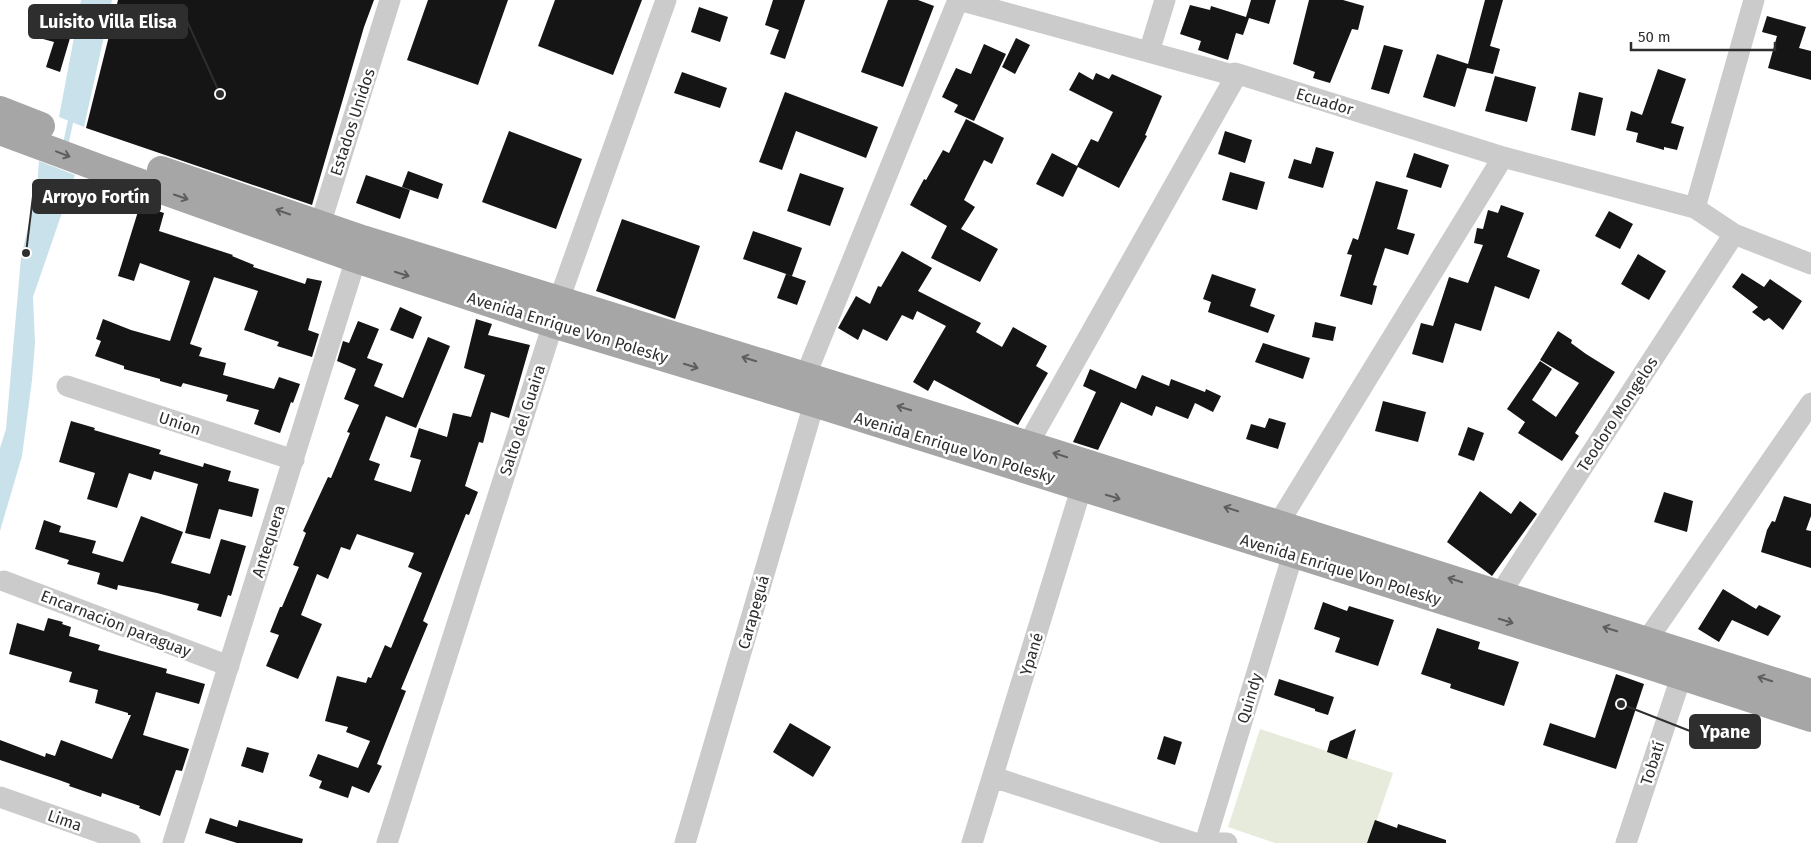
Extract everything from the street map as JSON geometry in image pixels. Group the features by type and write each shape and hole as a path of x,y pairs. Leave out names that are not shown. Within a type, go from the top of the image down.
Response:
{"main road":[{"path":"0,110 19,131"},
{"name":"Avenida Enrique Von Polesky","path":"19,131 359,249 556,312 813,387 1027,446 1085,476"},
{"name":"Avenida Enrique Von Polesky","path":"813,387 1085,476 1644,651 1685,665 1811,718"},
{"name":"Avenida Enrique Von Polesky","path":"1285,539 1500,594 1644,651"},
{"name":"Avenida Enrique Von Polesky","path":"1685,665 1811,694"}],"street":[{"name":"Estados Unidos","path":"317,234 390,0"},
{"name":"Salto del Guaira","path":"387,843 556,312 666,0"},
{"name":"Ecuador","path":"959,0 1236,76 1235,73 1503,157 1695,208 1734,234 1811,264"},
{"name":"Carapeguá","path":"685,843 813,387 959,0"},
{"path":"1149,52 1165,0"},
{"path":"1695,208 1754,0"},
{"path":"1027,446 1236,76"},
{"name":"Quindy","path":"1205,843 1285,539 1503,157"},
{"name":"Teodoro Mongelos","path":"1500,594 1734,234"},
{"name":"Antequera","path":"173,843 359,249"},
{"name":"Union","path":"67,386 294,460"},
{"path":"1644,651 1811,403"},
{"name":"Ypané","path":"972,843 1085,476"},
{"name":"Encarnacion paraguay","path":"4,581 229,666"},
{"name":"Tobatí","path":"1626,843 1685,665"},
{"path":"993,777 1195,843"},
{"name":"Lima","path":"0,798 130,843"},
{"path":"1217,843 1227,843"}],"shaded area":[{"path":"1260,729 1393,773 1369,843 1275,843 1228,827"}],"water":[{"path":"81,0 112,0 84,127 59,117"},
{"path":"39,161 75,175 33,297 35,343 22,456 0,531 0,448 6,429 21,258 37,187"}],"building":[{"path":"118,0 374,0 364,27 312,205 86,128"},
{"path":"428,0 508,0 478,85 407,60"},
{"path":"555,0 642,0 613,75 538,46"},
{"path":"773,0 805,0 785,59 770,54 779,30 765,25"},
{"path":"888,0 918,0 934,6 903,87 861,72"},
{"path":"1251,0 1276,0 1269,24 1249,18 1243,35 1236,33 1228,60 1198,50 1201,41 1180,34 1190,5 1210,10 1211,6 1246,17"},
{"path":"1309,0 1343,0 1364,6 1358,30 1352,29 1330,83 1313,78 1315,72 1293,64"},
{"path":"1485,0 1503,0 1490,46 1500,49 1493,74 1467,68 1455,107 1423,97 1437,54 1468,64"},
{"path":"699,7 728,17 720,42 691,32"},
{"path":"1767,16 1806,27 1799,48 1811,51 1811,80 1768,68 1777,36 1762,32"},
{"path":"48,21 73,28 60,72 46,67 54,42 43,39"},
{"path":"1016,38 1030,45 1015,74 1002,67"},
{"path":"984,44 1006,54 974,121 954,112 958,105 942,97 956,68 971,74"},
{"path":"1384,45 1403,50 1389,94 1371,89"},
{"path":"1658,69 1686,79 1671,123 1684,127 1677,150 1664,147 1664,150 1636,142 1638,133 1626,130 1631,111 1642,115"},
{"path":"682,72 727,88 720,108 674,93"},
{"path":"1079,72 1093,80 1096,73 1109,79 1112,74 1162,96 1145,135 1147,136 1119,188 1078,167 1063,197 1036,184 1052,153 1077,166 1091,139 1098,142 1113,112 1069,90"},
{"path":"1495,76 1536,87 1527,122 1485,111"},
{"path":"785,92 878,127 866,158 796,131 782,170 759,162"},
{"path":"1579,92 1603,98 1595,136 1571,130"},
{"path":"966,119 1004,138 992,164 984,160 964,200 975,207 961,229 998,249 980,282 931,258 947,226 910,205 943,150 949,153"},
{"path":"509,131 582,159 556,229 482,202"},
{"path":"1225,131 1252,140 1245,163 1218,154"},
{"path":"1316,147 1334,152 1323,188 1288,178 1294,159 1311,164"},
{"path":"1414,153 1449,165 1441,188 1406,177"},
{"path":"408,171 443,184 438,199 402,187"},
{"path":"1230,172 1265,182 1257,210 1222,200"},
{"path":"800,173 844,188 830,226 787,211"},
{"path":"366,175 410,190 400,219 356,203"},
{"path":"1376,181 1408,190 1397,229 1415,234 1408,255 1385,248 1373,285 1377,286 1372,305 1340,296 1352,255 1347,254 1353,238 1358,240"},
{"path":"140,205 164,213 159,231 233,255 254,265 253,267 305,284 307,278 322,281 308,330 319,334 312,357 277,346 279,342 244,330 258,291 214,277 190,344 202,348 199,356 226,363 223,375 274,389 279,377 300,384 293,403 291,402 280,433 254,424 259,410 226,401 228,395 183,383 181,387 160,381 160,379 124,369 124,366 95,356 101,341 96,339 103,319 131,330 170,341 190,281 140,263 134,281 118,276"},
{"path":"1501,205 1524,213 1507,257 1540,270 1529,299 1495,286 1481,331 1455,323 1443,363 1412,354 1421,323 1433,326 1449,277 1468,283 1483,245 1474,243 1477,228 1483,229 1488,210 1498,213"},
{"path":"1609,211 1633,224 1620,249 1595,236"},
{"path":"622,219 700,246 675,319 596,291"},
{"path":"753,231 802,248 792,276 743,259"},
{"path":"902,251 932,268 918,291 981,323 976,332 1002,347 1013,327 1047,346 1036,366 1048,373 1018,425 934,380 928,391 913,382 946,326 917,311 913,320 902,315 887,341 863,329 858,340 838,328 856,296 870,304 878,286 881,287"},
{"path":"1638,254 1666,271 1649,300 1621,284"},
{"path":"1742,273 1764,287 1770,279 1802,301 1783,330 1769,318 1764,321 1752,312 1758,307 1732,287"},
{"path":"786,274 806,281 797,305 777,298"},
{"path":"1212,274 1256,289 1250,306 1275,315 1268,333 1208,312 1211,302 1203,299"},
{"path":"400,307 422,317 413,339 390,330"},
{"path":"476,319 492,324 488,335 530,345 509,418 491,412 483,443 479,442 465,486 478,492 469,515 466,514 423,621 428,624 401,689 406,691 377,764 382,766 369,793 352,786 348,798 319,788 322,781 309,776 318,754 358,768 370,741 346,732 348,727 325,721 337,676 366,683 368,677 371,678 385,645 391,648 422,573 408,567 414,553 357,534 350,550 341,547 328,579 317,574 301,615 322,624 298,679 266,666 279,635 270,632 299,567 293,565 306,533 303,531 328,477 331,478 350,433 347,432 359,405 344,399 356,369 337,361 343,341 349,343 358,321 379,329 367,358 383,364 374,386 403,398 428,337 450,346 416,428 386,416 369,460 380,464 374,480 411,492 421,460 410,457 419,428 447,437 453,413 471,417 485,375 464,368"},
{"path":"1315,322 1336,327 1333,341 1312,337"},
{"path":"1558,331 1572,340 1571,343 1586,354 1615,372 1575,433 1579,436 1562,461 1518,433 1525,422 1507,409 1540,361 1552,369 1532,400 1556,417 1579,383 1540,360"},
{"path":"1263,343 1310,358 1303,379 1255,362"},
{"path":"1090,369 1136,389 1142,375 1169,386 1171,379 1205,392 1206,389 1221,396 1213,412 1195,403 1188,419 1156,406 1152,416 1121,402 1098,450 1073,442 1096,392 1083,386"},
{"path":"1383,401 1426,412 1418,442 1375,431"},
{"path":"1269,418 1286,423 1278,449 1246,439 1251,424 1265,428"},
{"path":"71,421 95,428 94,430 161,450 159,454 203,467 204,463 231,471 228,481 259,489 252,517 219,509 210,539 185,533 198,484 154,471 151,480 129,473 117,508 87,499 95,473 59,462"},
{"path":"1468,427 1484,433 1474,461 1458,455"},
{"path":"1480,491 1511,514 1520,501 1537,514 1492,576 1447,542"},
{"path":"1664,492 1693,501 1687,532 1654,522"},
{"path":"1784,496 1811,504 1811,516 1806,530 1811,531 1811,568 1761,552 1767,530 1772,521 1775,522"},
{"path":"141,516 183,532 171,563 210,574 221,539 246,546 231,596 228,595 221,617 197,610 199,604 118,585 117,590 97,584 100,573 67,564 69,560 35,549 44,520 61,526 59,532 96,541 92,553 123,562"},
{"path":"1723,589 1756,609 1759,605 1781,616 1768,636 1732,620 1719,642 1698,629"},
{"path":"1323,602 1347,611 1349,606 1394,620 1378,666 1335,652 1340,638 1314,629"},
{"path":"48,618 63,622 62,624 71,627 69,636 100,645 98,650 167,669 166,673 205,684 199,704 156,692 143,735 189,749 182,771 176,770 160,816 139,808 140,806 102,793 101,797 69,786 70,784 0,760 0,740 45,757 46,753 55,756 61,740 112,759 131,715 95,703 98,690 69,682 72,672 9,654 17,623 44,631"},
{"path":"1437,628 1480,642 1478,649 1519,662 1504,706 1450,688 1451,684 1421,674"},
{"path":"1616,674 1644,684 1616,769 1543,745 1550,723 1595,738"},
{"path":"1279,679 1334,697 1328,715 1274,695"},
{"path":"790,723 831,747 813,777 773,752"},
{"path":"1356,729 1347,759 1327,752 1330,741"},
{"path":"1164,736 1182,742 1175,765 1157,759"},
{"path":"247,747 269,753 263,773 241,766"},
{"path":"210,818 237,827 239,820 303,839 302,843 237,843 205,833"},
{"path":"1375,820 1397,828 1398,824 1446,840 1446,843 1367,843"}],"waterway":[{"path":"65,147 72,115"}],"place":[{"name":"Luisito Villa Elisa","path":"220,94"},
{"name":"Arroyo Fortín","path":"26,253"},
{"name":"Ypane","path":"1621,704"}]}
